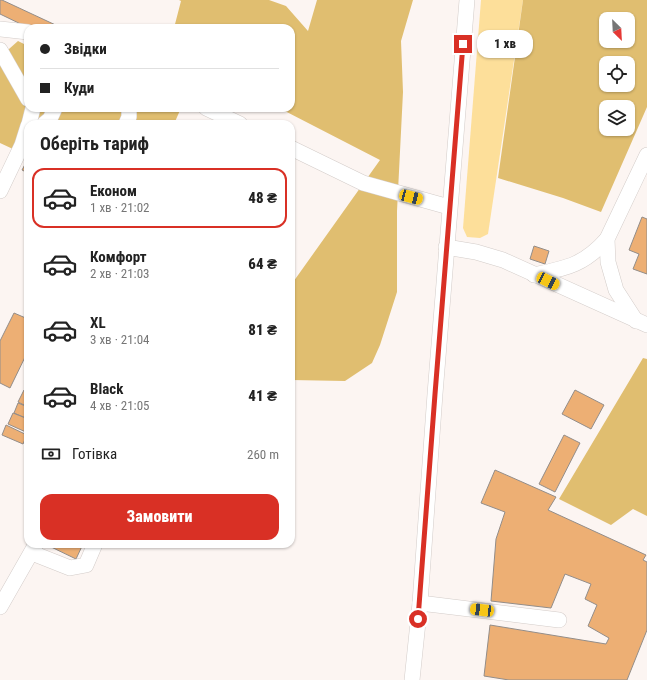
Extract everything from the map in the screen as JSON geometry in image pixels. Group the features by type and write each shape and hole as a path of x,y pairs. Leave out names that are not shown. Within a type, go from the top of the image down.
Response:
{"lane":[{"path":"412,680 420,603 446,248 467,0"},
{"path":"0,28 24,31"},
{"path":"0,50 24,92"},
{"path":"214,112 232,120"},
{"path":"0,191 24,144"},
{"path":"295,150 363,183 450,207"},
{"path":"534,275 558,270 580,263 596,252 607,239 647,155"},
{"path":"607,239 608,262 616,290 642,323"},
{"path":"446,248 476,252 503,260 642,323"},
{"path":"0,607 34,549 70,568 86,565 93,548"},
{"path":"420,603 559,620"}],"shaded area":[{"path":"179,0 269,0 286,6 308,31 317,0 413,0 401,41 403,92 397,211 397,292 380,345 372,363 345,381 295,380 295,279 380,160 287,112 295,112 295,24 175,24 181,1"},
{"path":"481,0 523,0 488,234 480,238 467,237 463,228"},
{"path":"523,0 647,0 647,107 635,134 635,100 599,100 599,136 634,136 601,212 563,198 498,178"},
{"path":"18,41 24,44 24,112 179,112 176,120 24,120 24,154 0,143 0,57"},
{"path":"643,358 647,359 647,516 633,509 611,525 559,499"}],"building":[{"path":"0,0 2,0 53,24 24,24 24,26 0,14"},
{"path":"642,217 647,219 647,274 633,269 639,254 629,250"},
{"path":"534,246 549,251 545,264 530,259"},
{"path":"14,313 24,317 24,359 10,388 0,383 0,341"},
{"path":"24,390 24,405 18,402"},
{"path":"575,390 604,405 591,429 562,414"},
{"path":"18,403 24,405 24,417 14,413"},
{"path":"13,413 24,417 24,431 8,424"},
{"path":"6,425 24,434 24,442 23,444 2,435"},
{"path":"564,435 580,443 555,492 539,484"},
{"path":"495,470 556,497 548,510 646,555 643,560 647,562 647,630 627,680 509,680 484,676 490,625 606,644 609,638 588,626 597,605 585,599 591,584 565,574 551,608 491,601 496,539 505,512 481,503"},
{"path":"53,548 81,548 76,559"}],"route":[{"path":"418,619 463,44"}]}
